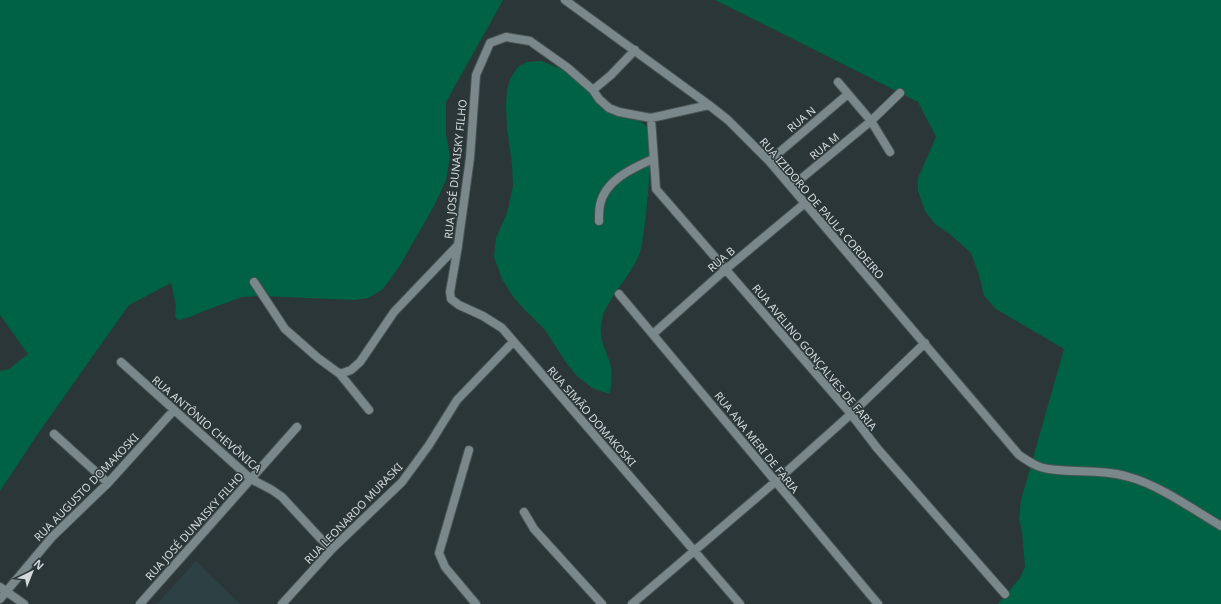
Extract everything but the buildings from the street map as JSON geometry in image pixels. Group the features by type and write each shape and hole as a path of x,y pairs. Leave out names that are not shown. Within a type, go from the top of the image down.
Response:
{"street":[{"name":"RUA IZIDORO DE PAULA CORDEIRO","path":"565,0 709,105 728,120 769,161 1019,455 1034,464 1048,469 1113,473 1130,477 1146,483 1178,500 1221,526"},
{"name":"RUA JOSÉ DUNAISKY FILHO","path":"340,374 351,370 360,362 394,312 458,245 470,158 476,76 490,43 506,37 530,41 568,68 593,90 599,100 609,108 619,112 651,118"},
{"path":"593,90 611,75 634,50"},
{"path":"838,82 871,121 890,152"},
{"name":"RUA M","path":"791,188 871,121 900,93"},
{"name":"RUA N","path":"769,161 848,94"},
{"path":"651,118 709,105"},
{"name":"RUA AVELINO GONÇALVES DE FARIA","path":"651,118 656,189 851,414 877,448 1004,594"},
{"path":"599,221 600,204 605,192 616,180 631,169 654,159"},
{"name":"RUA B","path":"653,334 726,269 805,203"},
{"name":"RUA SIMÃO DOMAKOSKI","path":"458,245 450,292 451,299 459,305 483,316 502,328 740,604"},
{"path":"254,282 285,329 318,358 340,374 368,410"},
{"name":"RUA ANA MERI DE FARIA","path":"619,294 878,604"},
{"name":"RUA LEONARDO MURASKI","path":"282,604 332,549 402,482 429,445 457,400 514,342"},
{"path":"632,604 775,482 851,414 924,343"},
{"name":"RUA ANTÔNIO CHEVÔNICA","path":"121,362 251,479 282,497 332,549"},
{"name":"RUA AUGUSTO DOMAKOSKI","path":"0,599 3,589 52,537 108,483 174,410"},
{"name":"RUA JOSÉ DUNAISKY FILHO","path":"140,604 297,427"},
{"path":"54,434 108,483"},
{"path":"469,450 440,553 445,567 476,604"},
{"path":"524,512 534,529 602,604"},
{"path":"3,589 24,604"}],"shaded area":[{"path":"196,561 240,604 157,604"}],"green space":[{"path":"0,0 503,0 446,102 446,134 450,157 446,180 434,206 399,267 383,289 368,298 354,300 261,296 242,297 179,320 175,317 176,306 171,283 129,305 39,432 0,491 0,371 9,369 28,354 0,315"},
{"path":"715,0 1221,0 1221,604 998,604 1020,578 1025,567 1022,531 1019,519 1021,500 1064,349 996,309 984,296 979,275 971,253 951,235 935,224 925,211 918,191 918,178 936,137 918,102"},
{"path":"541,61 580,78 610,104 643,123 649,131 650,153 648,190 640,252 631,270 609,303 602,320 602,339 611,367 610,394 592,388 577,376 567,364 545,330 514,298 502,279 494,257 496,238 507,213 513,186 512,164 507,129 507,89 510,79 518,67 527,62"}]}
